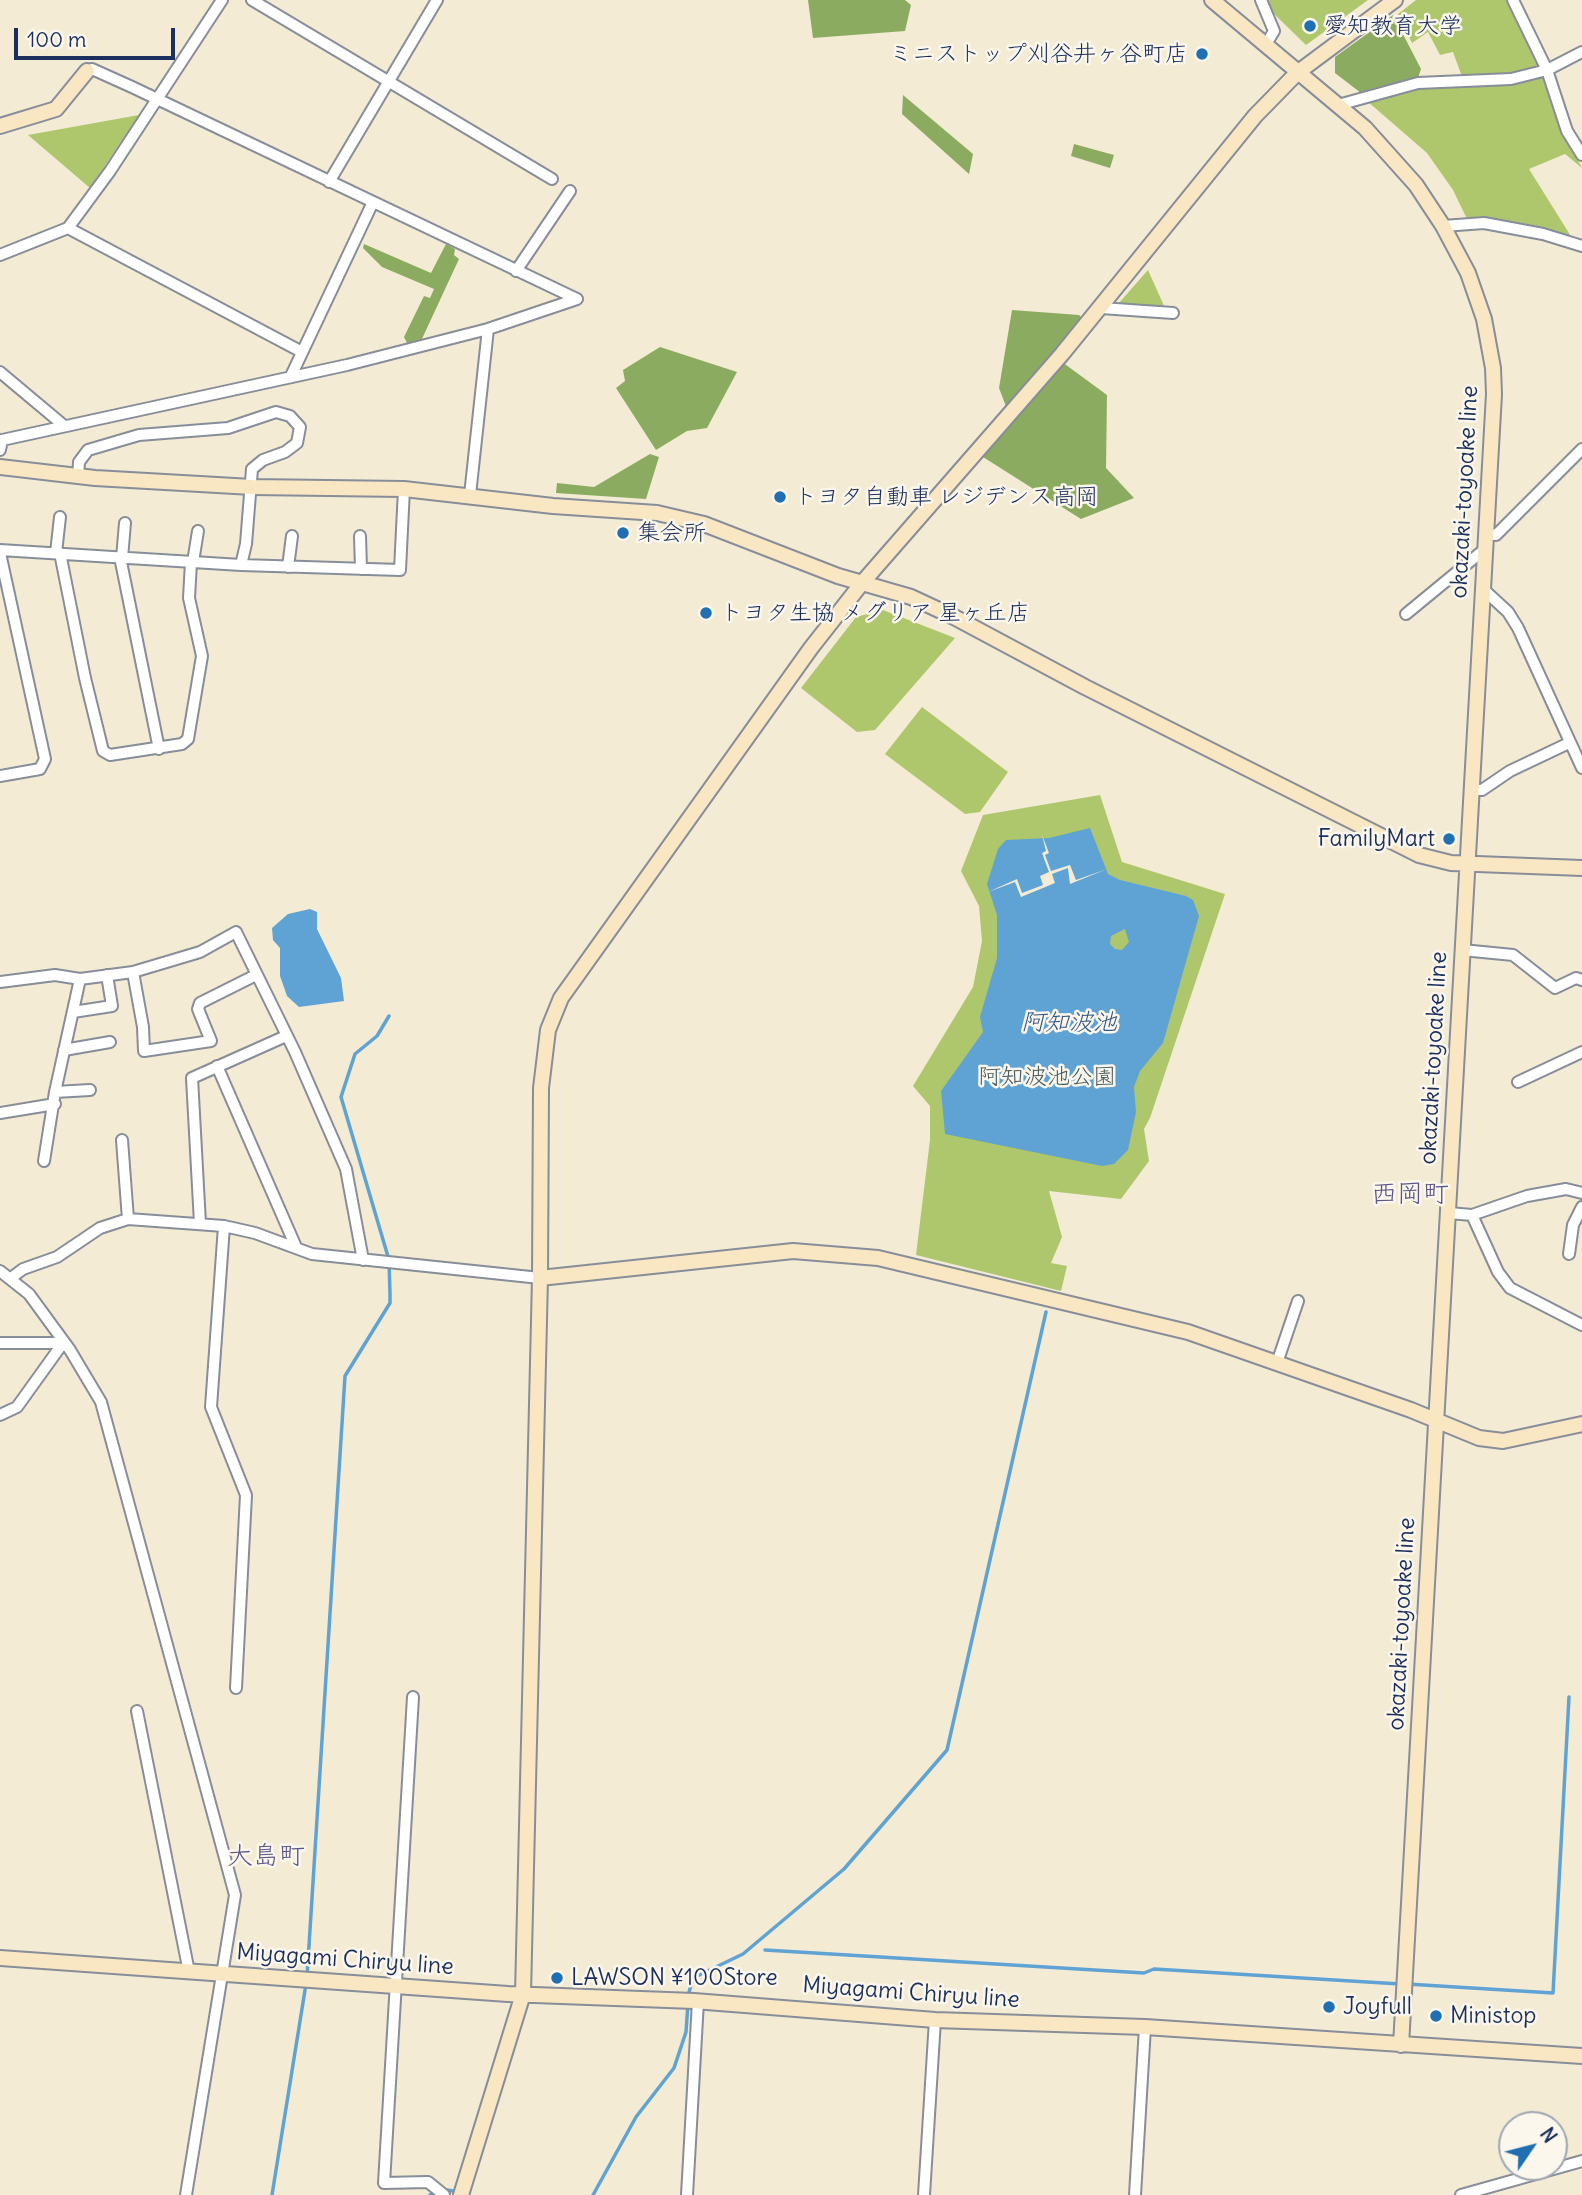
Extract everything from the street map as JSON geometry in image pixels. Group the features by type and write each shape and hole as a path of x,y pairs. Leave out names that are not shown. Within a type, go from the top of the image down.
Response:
{"street":[{"path":"0,255 68,228 222,0"},
{"path":"252,0 552,179"},
{"path":"329,182 437,0"},
{"name":"okazaki-toyoake line","path":"1212,0 1338,105 1395,159 1443,226 1474,287 1484,319 1493,368 1486,541 1401,2045"},
{"path":"1261,0 1274,30 1265,46"},
{"path":"462,2191 523,1994 540,1278 541,1088 548,1030 561,998 811,648 862,583 944,493 1101,308 1255,116 1297,73 1395,0"},
{"path":"1513,0 1547,70 1567,131 1582,155"},
{"path":"1338,105 1418,83 1511,79 1547,70 1582,52"},
{"path":"0,125 55,109 87,71 92,69 578,299 488,329 290,376 62,424 2,440 0,450"},
{"path":"516,271 570,191"},
{"path":"290,376 373,202"},
{"path":"1443,226 1484,223 1580,243"},
{"path":"68,228 302,352"},
{"path":"1101,308 1173,313"},
{"path":"470,495 488,329"},
{"path":"0,372 62,424"},
{"path":"78,477 79,462 89,450 139,435 228,428 276,412 290,416 300,428 296,443 285,452 263,460 252,469 241,565"},
{"path":"1406,614 1496,535 1582,449"},
{"path":"0,467 78,477 252,487 404,489 553,506 657,513 704,524 862,583 911,597 1419,855 1467,863 1582,868"},
{"path":"0,776 40,769 44,759 0,551 241,565 400,570 404,489"},
{"path":"60,517 58,553 103,751 110,754 159,749 183,744 188,739 202,656 189,598 198,531"},
{"path":"125,523 121,557 159,749"},
{"path":"288,567 292,536"},
{"path":"360,536 361,569"},
{"path":"1483,589 1508,612 1518,628 1582,768"},
{"path":"1471,790 1482,790 1510,771 1569,743"},
{"path":"0,982 55,975 80,979 133,972 200,952 236,932 350,1179 363,1261"},
{"path":"1462,950 1513,955 1555,988 1576,978 1582,980"},
{"path":"133,972 143,1027 144,1051 211,1041 198,1009 200,1003 256,975"},
{"path":"73,1012 112,1006 107,975"},
{"path":"44,1161 55,1092 80,979"},
{"path":"200,1223 190,1085 192,1078 286,1036"},
{"path":"64,1050 110,1042"},
{"path":"1518,1082 1582,1052"},
{"path":"217,1066 296,1247"},
{"path":"55,1092 90,1090"},
{"path":"0,1113 55,1104"},
{"path":"122,1140 128,1219"},
{"path":"1449,1213 1472,1215 1527,1196 1566,1189 1582,1193"},
{"path":"1569,1254 1573,1225 1582,1207"},
{"path":"1472,1215 1498,1272 1510,1287 1582,1325"},
{"path":"11,1278 23,1269 57,1257 100,1228 128,1219 224,1226 312,1254 540,1278 769,1253 843,1253 878,1258 1188,1332 1479,1438 1503,1441 1582,1424"},
{"path":"224,1226 211,1407 246,1495 236,1688"},
{"path":"0,1271 29,1294 101,1402 235,1895 225,1975 186,2195"},
{"path":"1277,1363 1298,1301"},
{"path":"0,1343 63,1343"},
{"path":"0,1415 17,1407 63,1343"},
{"path":"413,1698 384,2183 428,2182 444,2195"},
{"path":"137,1711 189,1972"},
{"name":"Miyagami Chiryu line","path":"0,1958 523,1994 698,2001 935,2020 1145,2027 1401,2045"},
{"path":"687,2195 698,2001"},
{"path":"924,2195 935,2020"},
{"path":"1135,2195 1145,2027"},
{"path":"1401,2045 1582,2056"},
{"path":"1461,2195 1582,2161"}],"green space":[{"path":"808,0 905,0 911,5 905,31 813,38"},
{"name":"愛知教育大学","path":"1268,0 1368,0 1306,45 1268,8"},
{"path":"1416,0 1508,0 1540,67 1510,74 1461,74 1453,52 1440,55 1428,32 1412,43 1398,14"},
{"path":"1393,15 1421,69 1418,78 1361,93 1335,73 1335,57"},
{"path":"1543,76 1563,133 1582,168 1565,154 1529,169 1572,238 1545,229 1484,217 1467,219 1453,190 1427,153 1367,101 1421,88 1510,84"},
{"path":"903,95 973,154 969,174 902,114"},
{"path":"139,115 90,188 28,135"},
{"path":"1074,144 1114,155 1110,168 1071,156"},
{"path":"364,244 431,273 446,244 455,249 454,255 459,259 421,341 408,345 404,337 424,296 430,298 434,289 382,267 363,248"},
{"path":"1148,270 1165,308 1118,304"},
{"path":"1012,310 1079,315 1083,319 1007,409 999,388"},
{"path":"660,347 737,372 707,428 687,431 656,450 616,388 625,381 623,370"},
{"path":"1062,362 1107,395 1106,468 1134,498 1081,519 983,457"},
{"path":"650,454 659,457 646,499 556,493 557,483 594,487"},
{"path":"883,610 955,638 875,730 857,732 801,688 856,617"},
{"path":"922,707 1008,772 980,812 965,814 885,754"},
{"name":"阿知波池公園","path":"1100,795 1122,862 1225,894 1144,1129 1149,1161 1121,1199 1049,1191 1062,1237 1051,1263 1067,1266 1061,1291 916,1255 930,1140 930,1106 913,1086 973,987 982,941 979,906 961,871 983,815"}],"water":[{"name":"阿知波池","path":"1090,828 1108,874 1120,880 1186,896 1193,900 1199,916 1163,1043 1140,1071 1134,1087 1136,1112 1128,1150 1114,1164 1102,1166 945,1134 941,1091 983,1032 980,1017 997,958 997,915 987,884 998,849 1006,840 1049,838","holes":["1125,929 1129,942 1122,950 1115,949 1110,944 1111,936"]},
{"path":"310,909 317,912 317,929 341,978 344,1001 299,1007 287,996 280,976 280,948 273,940 272,928 288,914"}],"pier":[{"path":"1042,835 1049,853 1045,855 1051,871 1070,865 1076,880 1107,869 1070,884 1068,868 1052,874 1055,883 1021,897 1015,882 988,892 1017,879 1022,893 1043,885 1040,876 1049,872 1042,853 1046,851"}],"waterway":[{"path":"307,1977 345,1376 390,1303 389,1260 341,1097 355,1054 377,1036 389,1016"},
{"path":"688,1996 693,1978 743,1954 844,1869 947,1750 1046,1312"},
{"path":"1407,1984 1553,1993 1569,1697"},
{"path":"765,1950 1144,1973 1154,1969 1400,1984"},
{"path":"272,2195 306,1984"},
{"path":"593,2195 636,2117 674,2068 686,2032 688,2003"},
{"path":"430,2195 447,2190 459,2192"}],"place":[{"name":"愛知教育大学","path":"1310,26"},
{"name":"ミニストップ刈谷井ヶ谷町店","path":"1202,54"},
{"name":"トヨタ自動車 レジデンス高岡","path":"780,497"},
{"name":"集会所","path":"623,533"},
{"name":"トヨタ生協 メグリア 星ヶ丘店","path":"706,613"},
{"name":"FamilyMart","path":"1449,839"},
{"name":"LAWSON ¥100Store","path":"557,1978"},
{"name":"Joyfull","path":"1329,2007"},
{"name":"Ministop","path":"1436,2016"}],"district":[{"name":"西岡町","path":"1410,1195"},
{"name":"大島町","path":"266,1857"}]}
